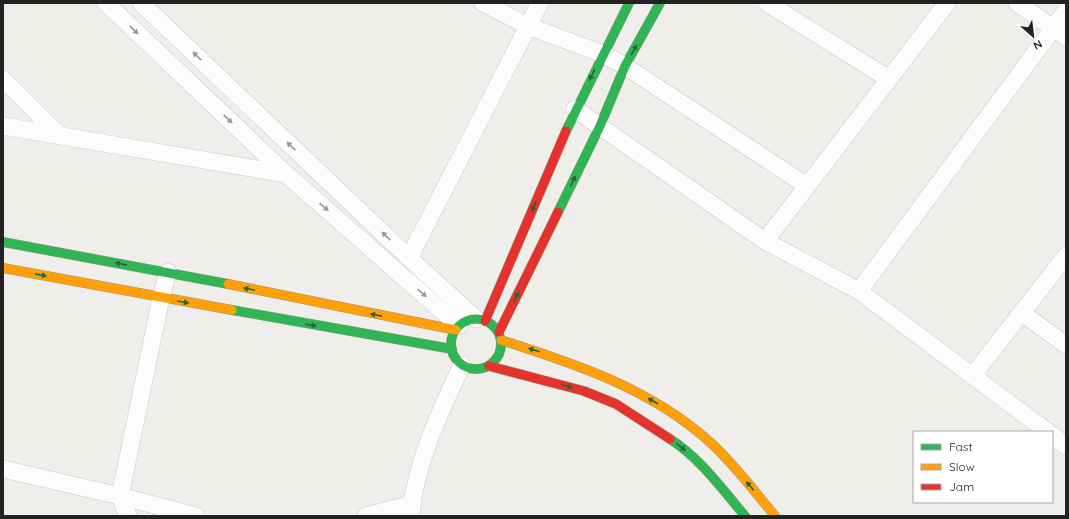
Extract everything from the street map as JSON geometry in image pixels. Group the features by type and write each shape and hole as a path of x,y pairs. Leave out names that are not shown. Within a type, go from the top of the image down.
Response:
{"street":[{"path":"106,3 286,174 457,328"},
{"path":"141,3 409,258 480,320 493,325 500,336 591,370 656,402 682,419 713,445 775,516"},
{"path":"483,3 528,26 603,54 625,66 807,186"},
{"path":"409,258 540,3"},
{"path":"480,320 575,109 629,3"},
{"path":"489,366 499,355 500,336 600,126 625,66 660,3"},
{"path":"767,3 889,79"},
{"path":"765,241 947,3"},
{"path":"1017,3 1060,32"},
{"path":"859,291 1060,32 1066,11"},
{"path":"3,79 60,136"},
{"path":"575,109 765,241 859,291 1047,431"},
{"path":"3,126 286,174"},
{"path":"3,242 168,272 457,328"},
{"path":"973,376 1066,256"},
{"path":"3,268 161,298 452,349"},
{"path":"128,516 120,496 161,298 168,272"},
{"path":"1022,313 1066,345"},
{"path":"480,320 467,321 457,328 453,336 452,349 454,355 462,365 475,370 489,366 584,391 616,404 682,447 717,482 746,516"},
{"path":"366,516 412,510 425,453 462,365"},
{"path":"1053,436 1066,446"},
{"path":"3,470 120,496 196,516"}],"traffic: fast":[{"path":"566,131 629,3"},
{"path":"558,212 600,126 625,66 660,3"},
{"path":"3,242 228,284"},
{"path":"232,310 452,349"},
{"path":"471,319 481,319 494,326 501,339 501,344 501,349 494,362 481,369 471,369 462,365 455,358 451,349 451,339 455,330 462,323 471,319"},
{"path":"670,439 691,455 701,465 745,516"}],"traffic: slow":[{"path":"3,268 232,310"},
{"path":"228,284 456,330"},
{"path":"501,340 612,380 664,408 688,424 720,451 775,516"}],"traffic: jam":[{"path":"485,321 566,131"},
{"path":"499,332 558,212"},
{"path":"489,366 584,391 616,404 670,439"}]}
